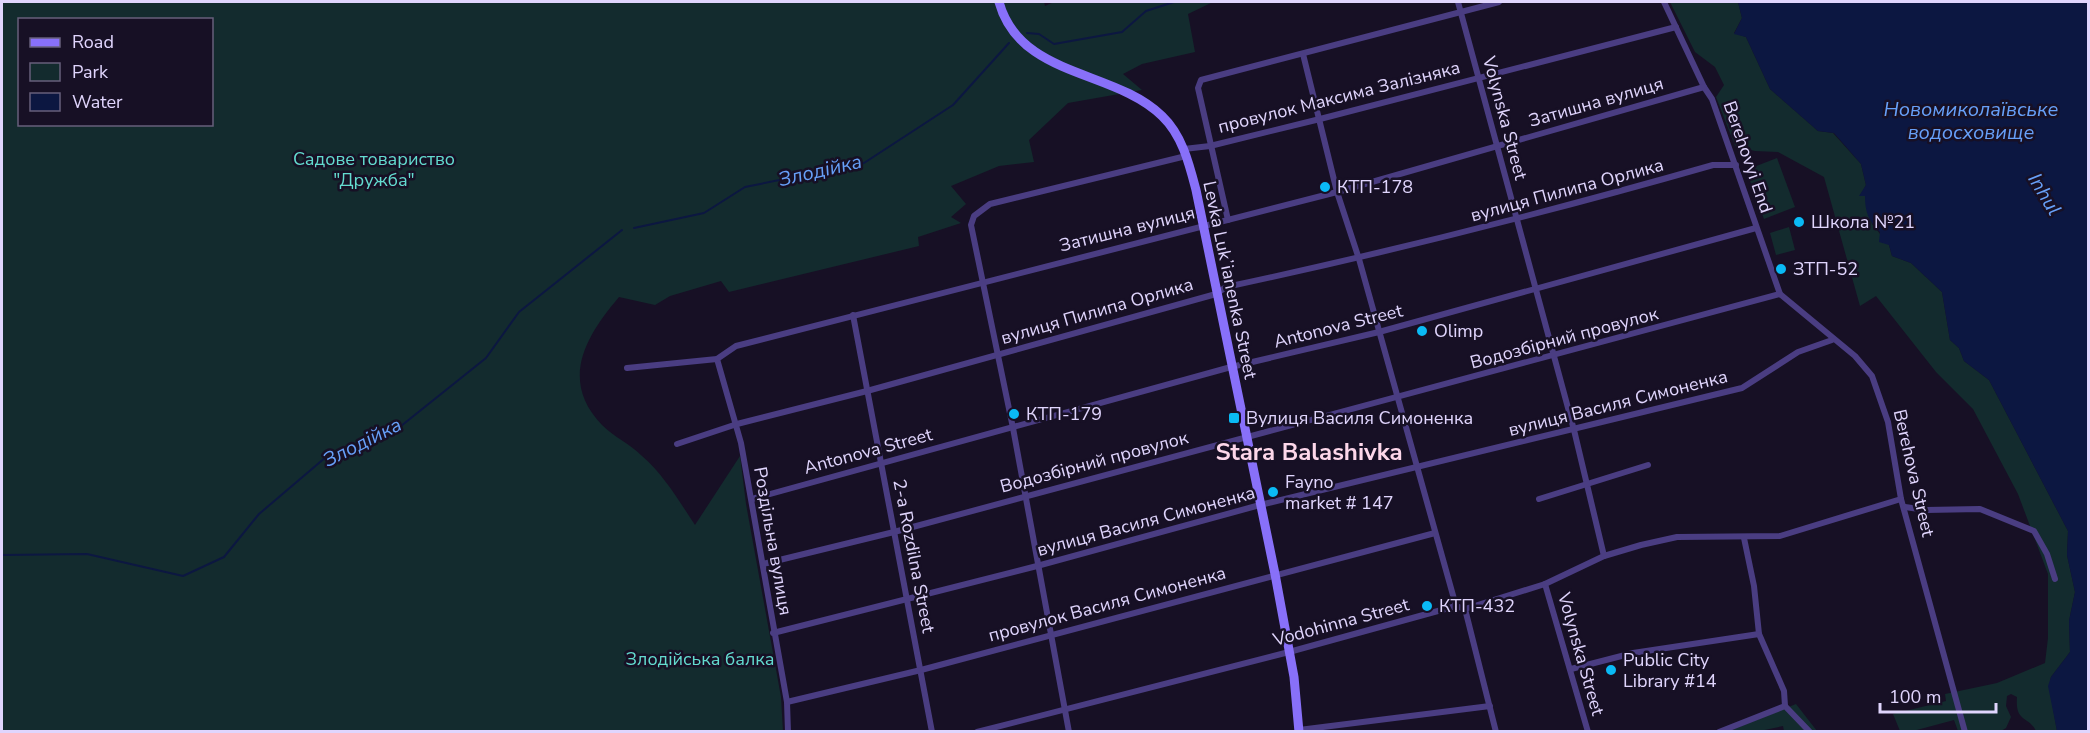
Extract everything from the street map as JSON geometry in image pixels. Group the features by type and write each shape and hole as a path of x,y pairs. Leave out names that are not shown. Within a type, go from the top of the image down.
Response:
{"street":[{"name":"Levka Lukʼianenka Street","path":"999,2 1011,27 1028,47 1055,64 1134,95 1163,117 1185,152 1203,225 1275,574 1289,652 1299,731"},
{"name":"Volynska Street","path":"1458,2 1574,430 1605,556"},
{"path":"1228,220 1198,88 1201,80 1499,2"},
{"name":"Berehovyi End","path":"1664,2 1704,87 1712,99 1780,294"},
{"name":"провулок Максима Залізняка","path":"983,281 971,225 974,216 990,204 1676,27"},
{"path":"1303,54 1337,192 1380,332 1456,606 1465,609 1545,584 1605,556 1677,537 1780,536 1803,531 1901,498"},
{"name":"Затишна вулиця","path":"627,368 717,359 736,346 1337,192 1704,87"},
{"name":"вулиця Пилипа Орлика","path":"677,444 737,424 867,391 1216,294 1226,287 1359,259 1517,220 1713,165 1736,165"},
{"name":"Antonova Street","path":"752,499 1013,429 1231,367 1380,332 1756,228"},
{"path":"983,281 1069,732"},
{"name":"Berehova Street","path":"1780,294 1832,340 1855,356 1872,376 1888,422 1901,498 1965,732"},
{"name":"Водозбірний провулок","path":"763,564 894,532 1780,294"},
{"name":"2-a Rozdilna Street","path":"853,315 932,732"},
{"name":"вулиця Василя Симоненка","path":"773,633 907,597 1037,566 1260,505 1742,388 1798,352 1832,340"},
{"name":"Роздільна вулиця","path":"717,359 737,424 752,499 773,633 787,702 788,732"},
{"path":"1539,499 1648,465"},
{"path":"1905,507 1926,510 1980,509 2034,531 2047,554 2055,579"},
{"name":"провулок Василя Симоненка","path":"787,702 921,670 1435,533"},
{"path":"1744,538 1754,586 1759,634 1784,691 1785,706 1810,732"},
{"name":"Volynska Street","path":"1545,584 1588,732"},
{"name":"Vodohinna Street","path":"977,732 1289,652 1456,606"},
{"path":"1465,609 1496,732"},
{"path":"1570,669 1633,653 1759,634"},
{"path":"1299,731 1490,706"},
{"path":"1719,732 1785,706"}],"green space":[{"path":"2,2 1044,2 1045,6 1054,2 1213,2 1188,14 1195,52 1142,64 1123,74 1142,90 1068,103 1029,140 1034,162 999,166 951,186 966,204 951,217 961,223 918,237 919,246 729,292 721,281 670,296 655,305 619,297 596,327 582,359 580,375 582,392 589,408 602,425 650,463 695,525 740,456 746,504 781,697 783,732 2,731"},
{"path":"1670,2 1738,2 1742,18 1734,33 1746,37 1770,89 1818,131 1833,133 1861,164 1866,185 1860,196 1865,195 1872,224 1889,245 1892,256 1911,263 1942,292 1950,340 1959,348 1964,361 1989,380 2068,531 2067,555 2075,592 2069,621 2070,652 2051,677 2049,686 2057,731 2036,731 2020,715 2017,697 2011,694 2007,696 2006,706 2011,717 2006,728 2001,731 1958,731 1954,720 1913,731 1900,731 1893,714 1946,701 1945,694 1997,683 2045,663 2048,638 2048,574 2018,494 1973,409 1936,372 1876,296 1860,306 1824,177 1778,152 1755,151 1735,146 1716,97 1724,85 1715,67 1695,52"},
{"path":"1777,158 1795,207 1764,219 1746,170"},
{"path":"1789,227 1795,250 1776,255 1770,233"},
{"path":"1796,704 1817,731 1784,731 1783,726 1760,731 1727,732"}],"water":[{"name":"Новомиколаївське водосховище","path":"1738,2 2088,2 2088,731 2057,731 2048,686 2051,677 2070,652 2069,621 2075,592 2067,555 2068,531 1989,380 1964,361 1959,348 1950,340 1942,292 1911,263 1892,256 1889,245 1879,242 1880,232 1868,216 1865,196 1859,196 1866,185 1861,164 1834,133 1818,131 1770,89 1746,37 1734,34 1742,18"}],"waterway":[{"name":"Злодійка","path":"1027,33 1039,34 1054,44 1122,32 1146,11 1174,2"},
{"name":"Злодійка","path":"634,228 704,213 745,187 864,163 953,105 1009,43"},
{"name":"Злодійка","path":"2,555 87,554 183,576 224,557 259,514 326,457 401,426 486,358 519,312 622,230"}],"place":[{"name":"КТП-178","path":"1325,187"},
{"name":"Школа №21","path":"1799,222"},
{"name":"ЗТП-52","path":"1781,269"},
{"name":"Olimp","path":"1422,331"},
{"name":"КТП-179","path":"1014,414"},
{"name":"Вулиця Василя Симоненка","path":"1234,418"},
{"name":"Fayno market # 147","path":"1273,492"},
{"name":"КТП-432","path":"1427,606"},
{"name":"Public City Library #14","path":"1611,670"}],"district":[{"name":"Stara Balashivka","path":"1309,452"}],"park label":[{"name":"Садове товариство \"Дружба\"","path":"374,169"},
{"name":"Злодійська балка","path":"700,659"}],"water label":[{"name":"Inhul","path":"2045,194"}]}
